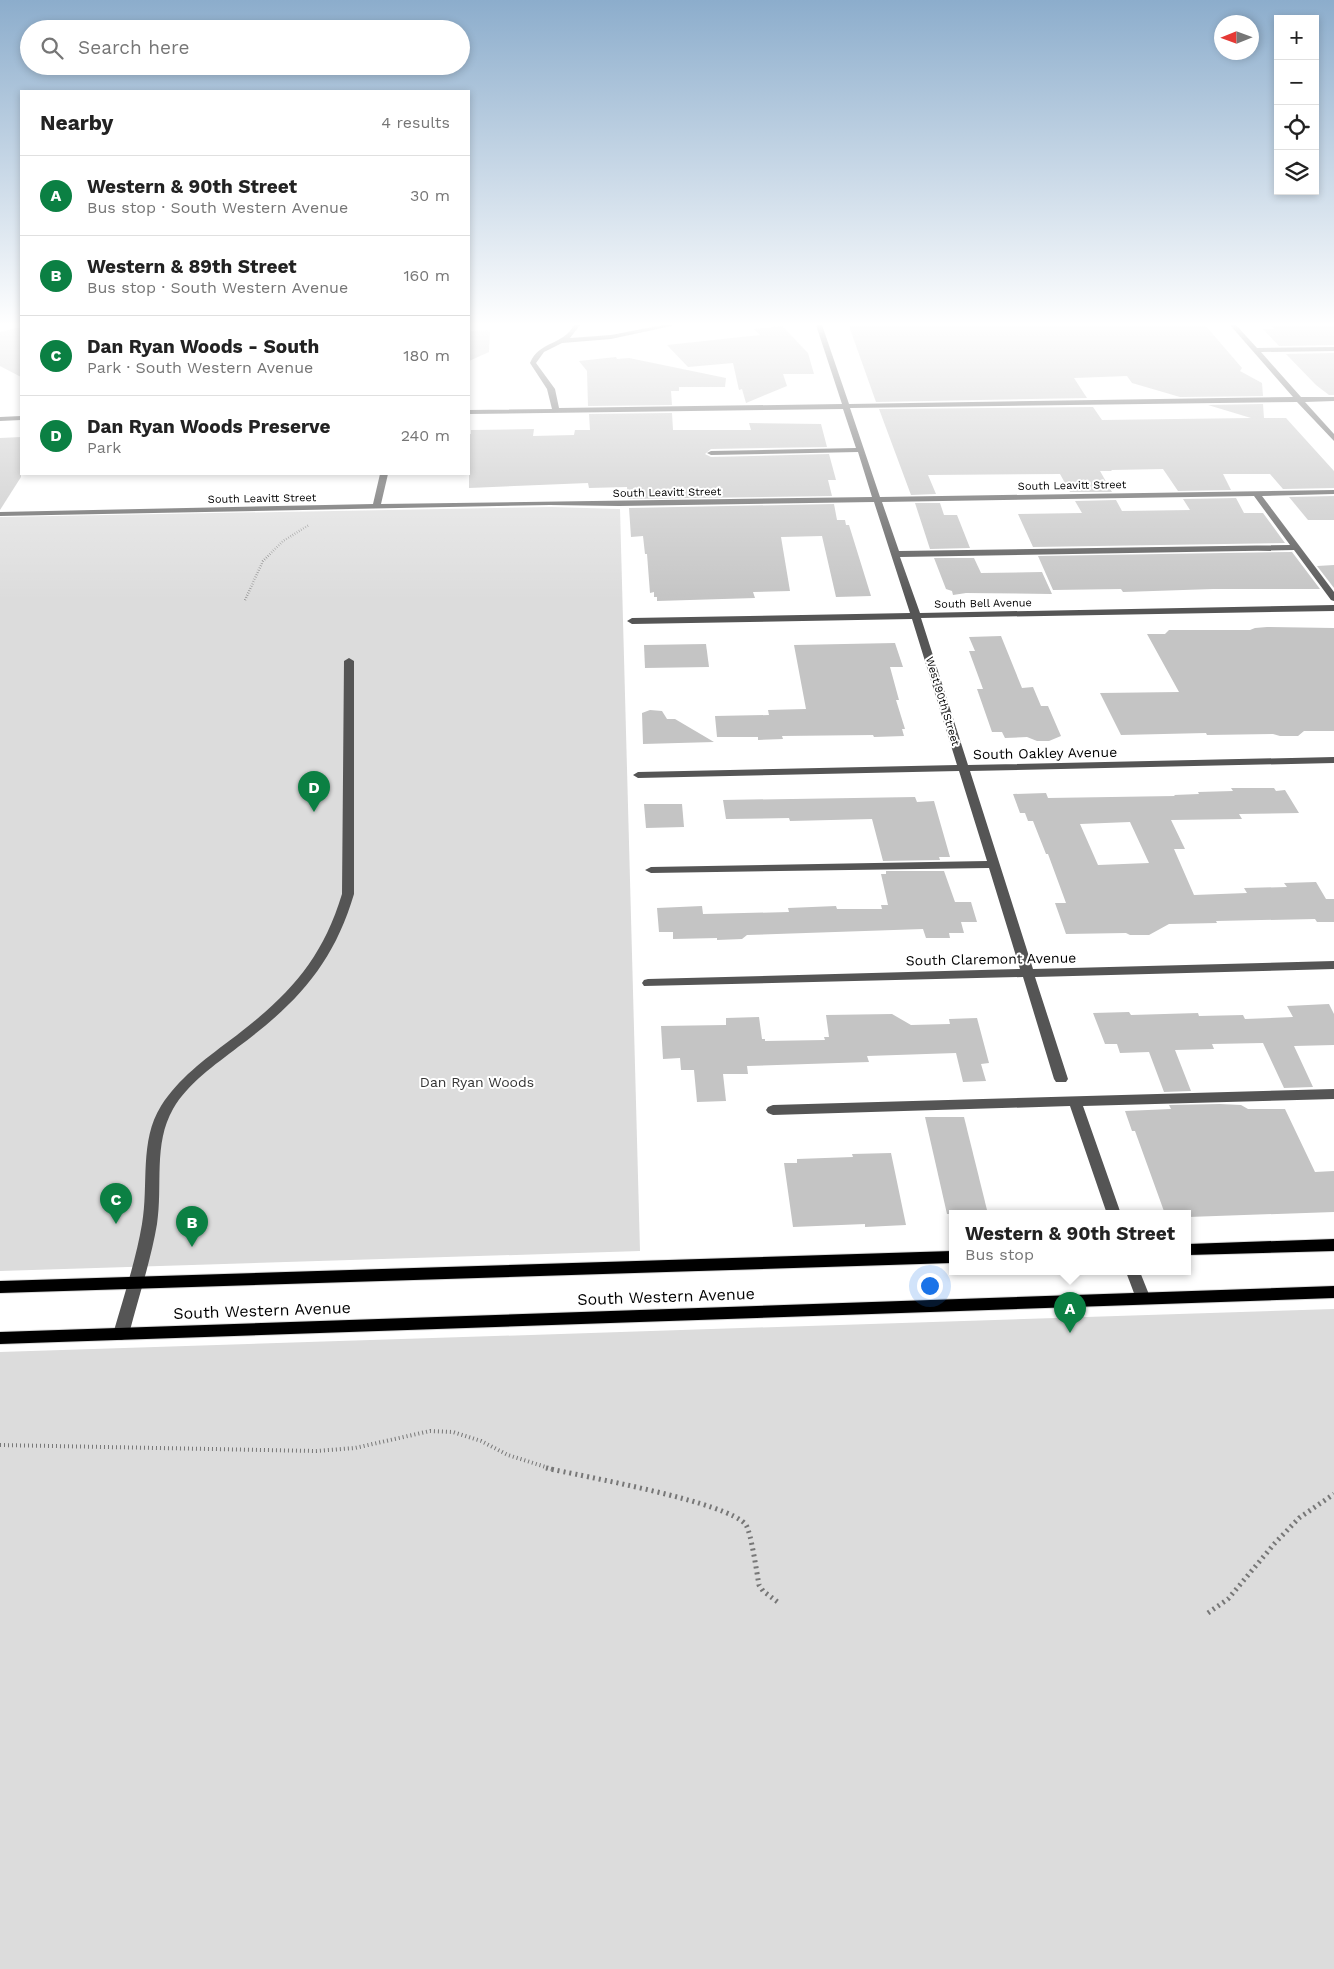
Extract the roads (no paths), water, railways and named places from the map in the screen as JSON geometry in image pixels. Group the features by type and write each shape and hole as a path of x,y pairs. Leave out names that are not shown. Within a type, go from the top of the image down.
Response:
{"main road":[{"path":"1191,1250 1334,1245"},
{"name":"South Western Avenue","path":"0,1287 949,1257"},
{"name":"South Western Avenue","path":"0,1338 1142,1297 1334,1292"}],"street":[{"name":"West 90th Street","path":"850,417 916,616 1061,1079"},
{"path":"1315,417 1334,439"},
{"path":"0,419 20,418"},
{"path":"712,453 861,450"},
{"path":"376,507 384,475"},
{"name":"South Leavitt Street","path":"0,514 1334,492"},
{"path":"1256,493 1334,598"},
{"path":"896,554 1296,547"},
{"name":"South Bell Avenue","path":"632,621 1334,608"},
{"path":"121,1334 150,1220 152,1152 155,1133 165,1110 174,1095 196,1074 260,1024 292,995 314,970 332,943 342,919 348,894 349,661"},
{"name":"South Oakley Avenue","path":"638,775 1334,760"},
{"path":"651,870 994,864"},
{"name":"South Claremont Avenue","path":"648,983 1334,965"},
{"path":"773,1110 1334,1094"},
{"path":"1075,1101 1113,1210"},
{"path":"1134,1275 1142,1297"}],"place":[{"name":"Dan Ryan Woods Preserve","path":"314,812"},
{"name":"Dan Ryan Woods - South","path":"116,1224"},
{"name":"Western & 89th Street","path":"192,1247"},
{"name":"Western & 90th Street","path":"1070,1333"}],"park label":[{"name":"Dan Ryan Woods","path":"477,1082"}]}
